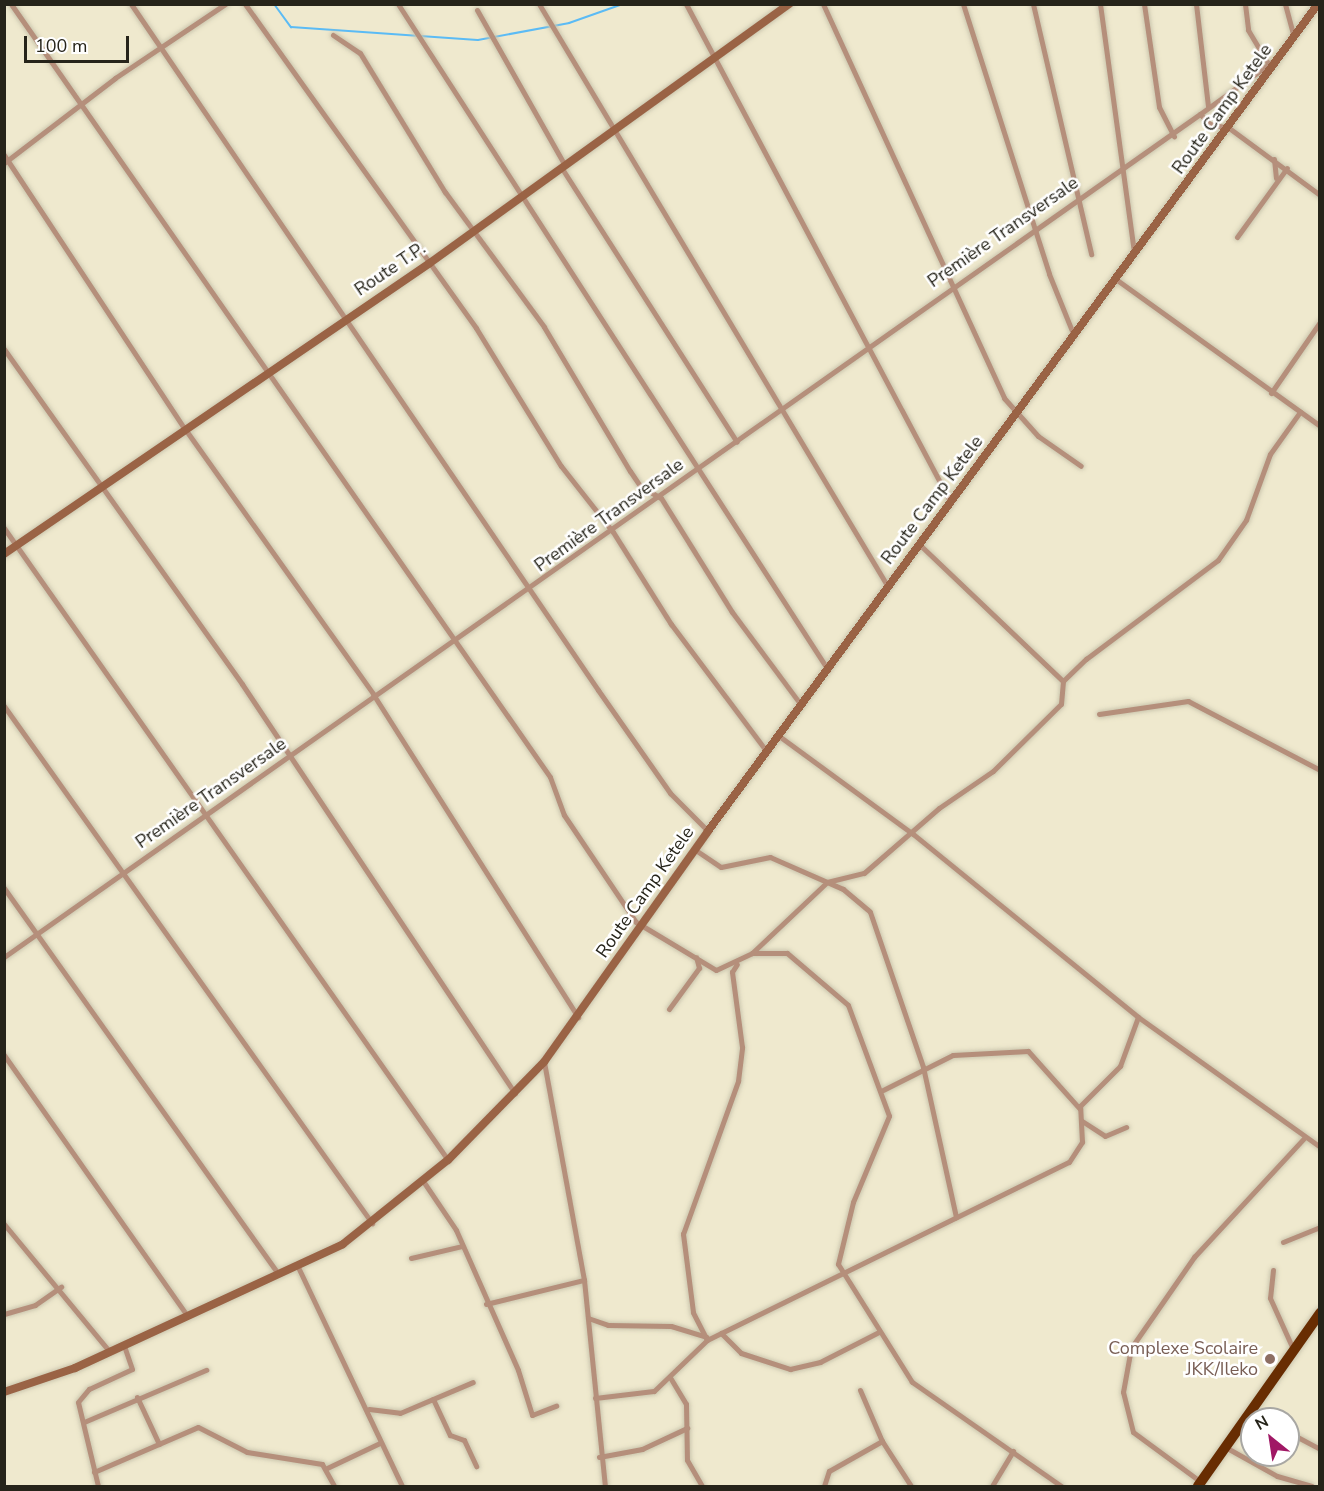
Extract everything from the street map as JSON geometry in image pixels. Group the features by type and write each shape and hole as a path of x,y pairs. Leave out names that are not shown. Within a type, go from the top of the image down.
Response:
{"highway":[{"path":"1254,1407 1295,1344 1320,1313"},
{"path":"1199,1484 1240,1428"}],"street":[{"path":"10,4 266,374 550,777 564,815 615,896 642,926 716,970 737,964 752,953 827,882 864,873 913,834 939,808 993,771 1062,704 1063,681 1229,548 1270,454 1300,412"},
{"path":"130,4 670,793 708,831"},
{"path":"7,162 82,105 225,4"},
{"path":"244,4 430,263 561,466 613,532 659,607 767,752"},
{"path":"398,4 519,195 828,670"},
{"path":"539,4 888,587"},
{"path":"686,4 710,59 951,503"},
{"name":"Route T.P.","path":"4,554 430,263 519,195 789,4"},
{"path":"823,4 1016,414 1082,466"},
{"path":"963,4 1036,230 1074,336"},
{"path":"1033,4 1081,196 1091,254"},
{"path":"1100,4 1135,256"},
{"path":"1144,4 1159,107 1174,136"},
{"path":"1196,4 1208,106"},
{"path":"1245,4 1248,30 1268,63"},
{"path":"1285,4 1294,37"},
{"name":"Route Camp Ketele","path":"4,1392 124,1346 187,1315 298,1267 373,1225 447,1160 515,1093 544,1062 578,1018 694,849 1135,256 1318,4"},
{"path":"477,10 563,166 737,442"},
{"path":"333,35 360,53 474,229 544,327 630,471 656,495 765,660 801,705"},
{"name":"Première Transversale","path":"4,957 205,814 289,758 453,637 529,590 613,532 656,495 699,469 782,411 865,348 1036,230 1121,167 1174,136 1208,106 1279,57"},
{"path":"1200,114 1210,124 1229,128 1287,168 1320,195"},
{"path":"4,155 185,429 373,694 578,1018"},
{"path":"1274,159 1276,178"},
{"path":"1236,237 1276,178 1287,168"},
{"path":"1117,280 1320,426"},
{"path":"1272,393 1320,322"},
{"path":"4,349 289,758 515,1093"},
{"path":"4,528 447,1160"},
{"path":"920,545 1063,681"},
{"path":"1099,714 1168,700 1194,702 1320,770"},
{"path":"4,706 373,1225"},
{"path":"779,736 913,834 1138,1017 1320,1147"},
{"path":"694,849 718,866 770,857 827,882 858,900 878,925 923,1067 956,1217"},
{"path":"4,888 278,1274"},
{"path":"752,953 787,953 843,998 883,1090 888,1121 838,1244 837,1261 843,1272 912,1382 1061,1486"},
{"path":"669,1009 699,968 695,956"},
{"path":"706,1339 693,1312 683,1234 738,1081 742,1047 732,972 737,964"},
{"path":"1080,1109 1120,1066 1138,1017"},
{"path":"595,1398 646,1395 671,1378 706,1339 1069,1162 1079,1152 1082,1121 1080,1109 1028,1051 953,1055 923,1067 883,1090"},
{"path":"4,1055 187,1315"},
{"path":"544,1062 584,1280 599,1457 604,1486"},
{"path":"1082,1121 1105,1136 1126,1127"},
{"path":"1199,1484 1133,1432 1122,1392 1131,1348 1194,1257 1305,1137"},
{"path":"423,1181 462,1246 486,1304 518,1370 532,1415 556,1406"},
{"path":"4,1224 61,1287 110,1352"},
{"path":"1283,1242 1320,1227"},
{"path":"411,1258 462,1246"},
{"path":"298,1267 358,1403 369,1409 400,1413 473,1382"},
{"path":"1273,1270 1270,1298 1295,1344"},
{"path":"486,1304 584,1280"},
{"path":"4,1314 35,1305 61,1287"},
{"path":"588,1318 608,1325 671,1326 706,1339"},
{"path":"721,1333 741,1353 790,1369 820,1362 879,1332"},
{"path":"98,1486 86,1453 84,1422 78,1402 89,1389 132,1370 124,1346"},
{"path":"84,1422 137,1397 206,1370"},
{"path":"671,1378 686,1404 687,1460 702,1486"},
{"path":"860,1390 882,1441 911,1486"},
{"path":"137,1397 159,1444"},
{"path":"433,1399 450,1436 464,1440 477,1466"},
{"path":"369,1409 380,1443 402,1486"},
{"path":"94,1472 198,1427 247,1452 312,1461 327,1468 334,1486"},
{"path":"599,1457 642,1449 687,1428"},
{"path":"1300,1438 1320,1449"},
{"path":"824,1486 827,1473 882,1441"},
{"path":"327,1468 380,1443"},
{"path":"1227,1448 1277,1476 1312,1486"},
{"path":"992,1486 1013,1451"}],"waterway":[{"path":"274,4 291,27 478,40 569,23 623,4"}],"place":[{"name":"Complexe Scolaire JKK/Ileko","path":"1270,1359"}]}
